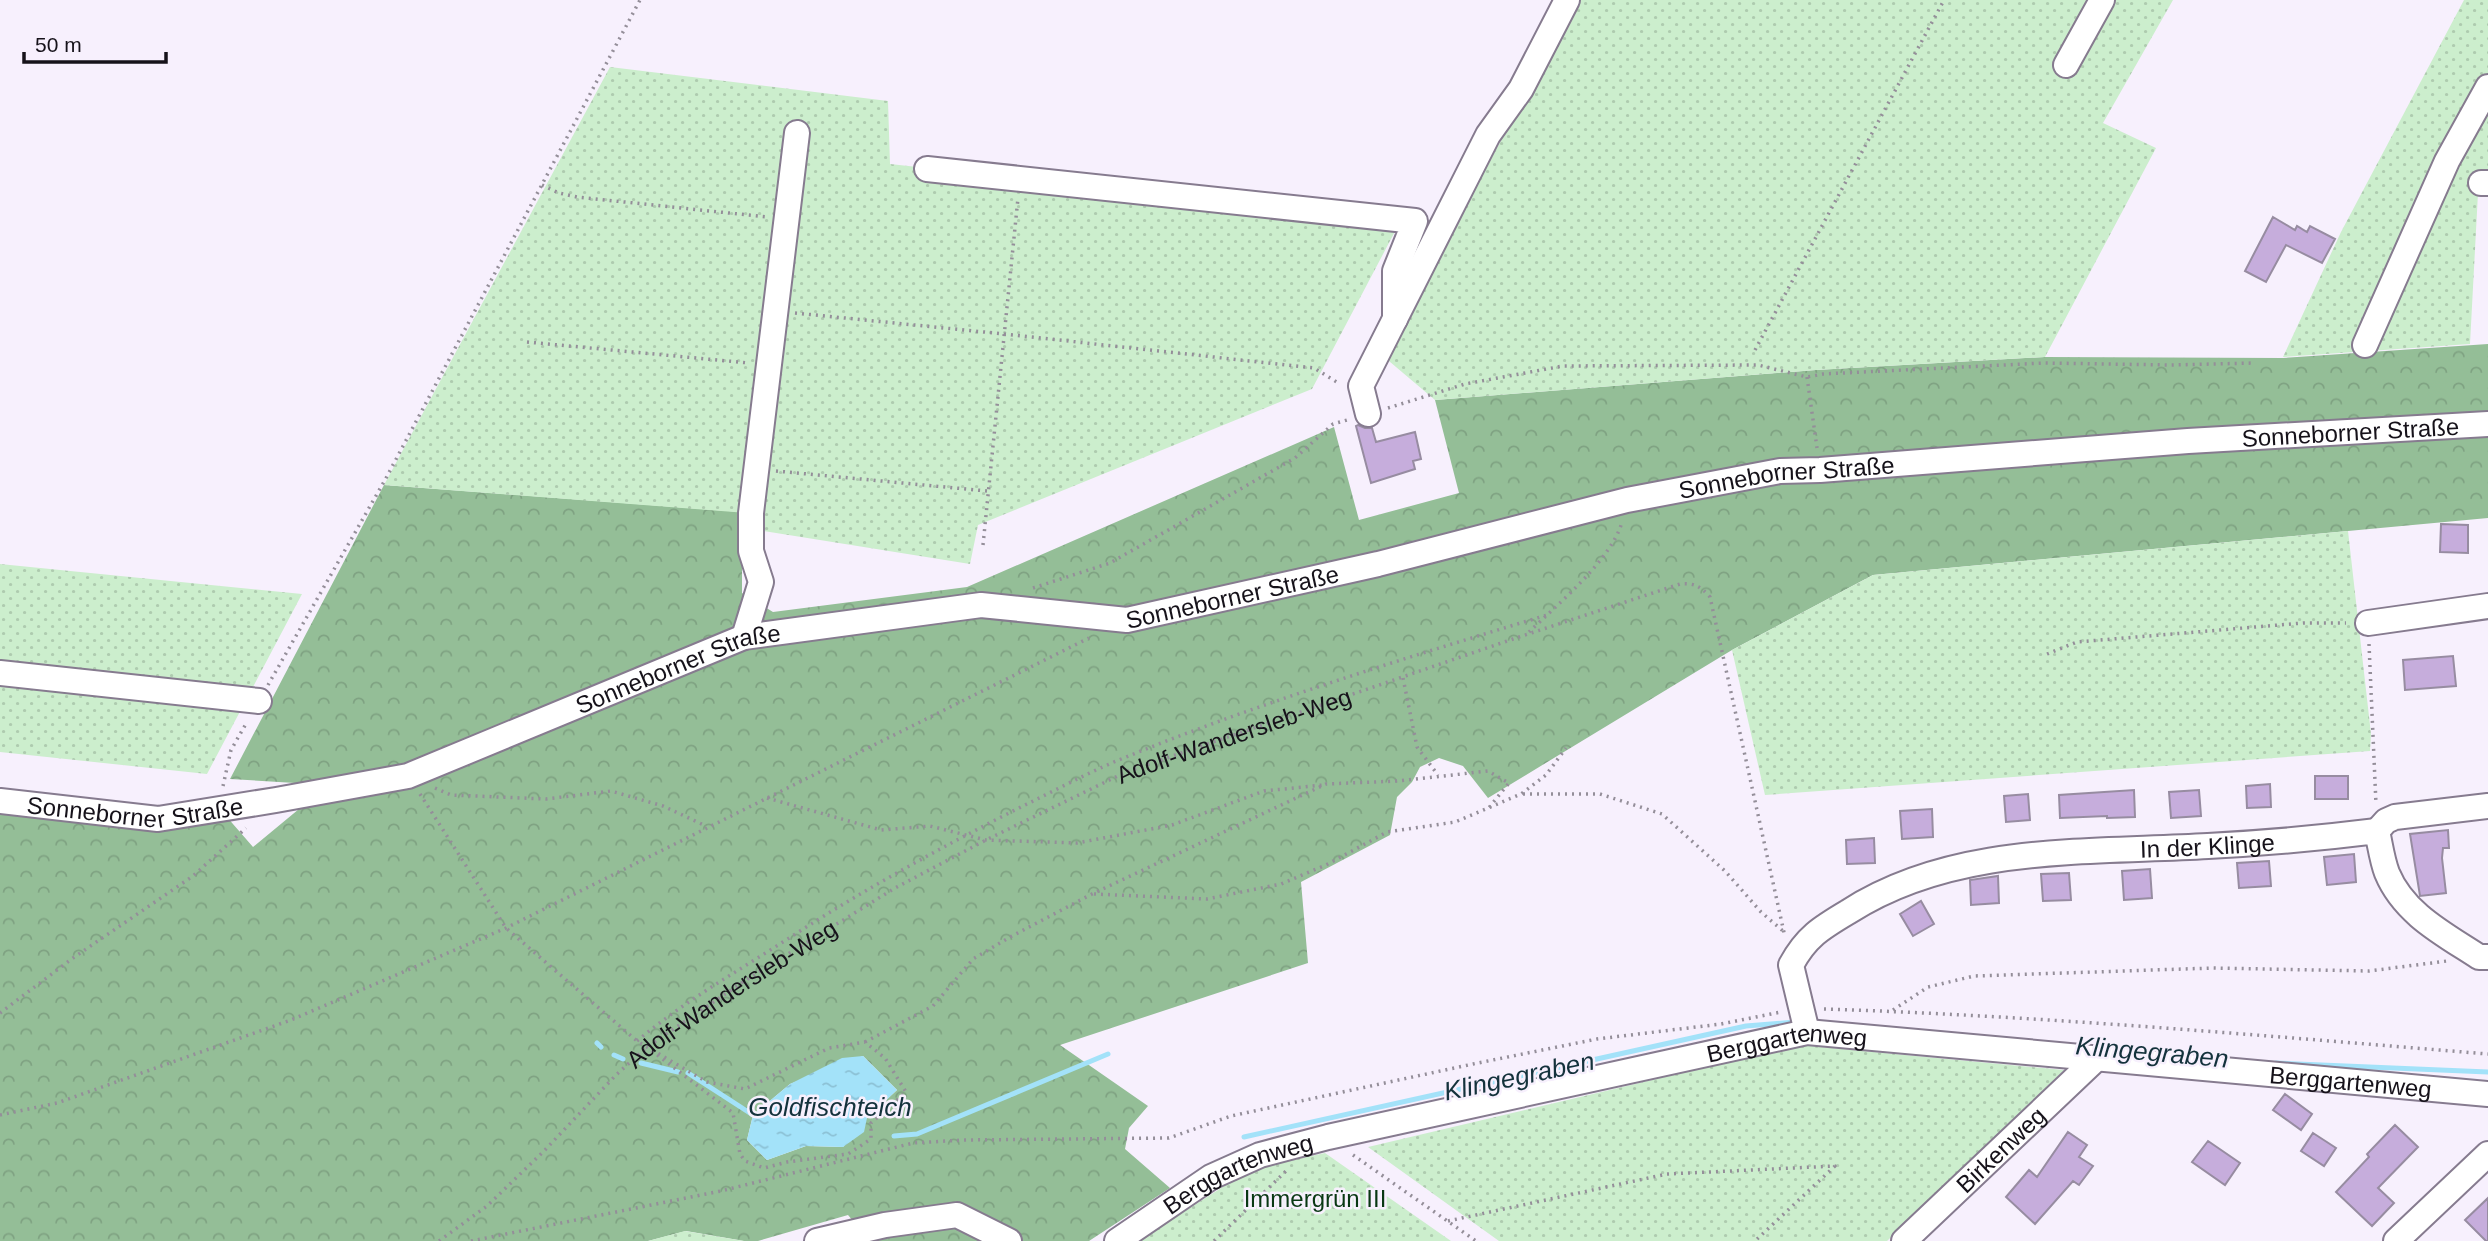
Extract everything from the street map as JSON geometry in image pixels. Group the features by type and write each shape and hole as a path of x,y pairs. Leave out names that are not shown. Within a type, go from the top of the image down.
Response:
{"street":[{"path":"1368,414 1361,386 1488,135 1521,89 1567,0"},
{"path":"2066,65 2102,0"},
{"path":"2365,345 2446,161 2488,87"},
{"path":"744,637 761,582 751,551 751,513 797,133"},
{"path":"928,169 1415,221 1395,271 1395,319"},
{"name":"Sonneborner Straße","path":"0,801 158,819 408,776 744,637 981,605 1127,620 1378,564 1627,500 1780,471 2188,441 2488,424"},
{"path":"2368,623 2488,606"},
{"path":"0,673 259,701"},
{"name":"In der Klinge","path":"1791,965 1803,944 1828,924 1899,883 1934,872 2019,856 2295,842 2377,831 2386,821 2395,817 2488,806"},
{"path":"2377,831 2386,871 2395,890 2423,920 2483,957"},
{"path":"1791,965 1807,1032"},
{"name":"Berggartenweg","path":"1117,1241 1211,1177 1260,1155 1328,1137 1807,1032 2488,1094"},
{"name":"Birkenweg","path":"1904,1241 2097,1058"},
{"path":"2396,1241 2488,1154"},
{"path":"817,1241 885,1225 957,1215 1009,1241"}],"path":[{"path":"217,808 231,750 385,480 640,0"},
{"path":"1755,350 1944,0"},
{"path":"983,545 1020,179"},
{"path":"542,185 577,197 787,220"},
{"path":"775,311 1314,368 1346,388"},
{"path":"527,342 769,365"},
{"path":"1033,588 1110,563 1295,458 1333,424 1465,384 1563,366 1758,365 1807,377 2044,363 2255,363"},
{"path":"1807,377 1821,470"},
{"path":"756,469 988,491"},
{"path":"1527,634 1591,571 1619,534 1627,500"},
{"name":"Adolf-Wandersleb-Weg","path":"439,1241 487,1206 647,1046 746,980 895,888 1126,772 1680,584 1693,583 1701,586 1710,597 1791,965"},
{"path":"637,1041 686,1002 832,910 966,835 1124,758 1200,728 1547,615"},
{"path":"2047,654 2077,642 2302,623 2368,623 2377,831"},
{"path":"0,1115 57,1103 291,1020 506,928 1089,638"},
{"path":"1403,678 1417,747 1438,775"},
{"path":"1092,894 1207,899 1281,884 1387,832 1455,822 1521,794 1546,775 1566,748"},
{"path":"765,797 881,830 930,826 986,840 1077,843 1172,825 1264,791 1488,771 1509,783 1487,810"},
{"path":"408,776 451,795 546,799 611,791 663,806 707,827"},
{"path":"408,776 506,928 637,1041 708,1082 745,1089 829,1048 865,1042 933,1006 973,959 1010,937 1092,894 1326,784"},
{"path":"1521,794 1600,794 1662,814 1726,871 1760,912 1783,932"},
{"path":"0,1013 73,958 193,876 248,826"},
{"path":"1891,1011 1928,987 1974,976 2213,968 2368,971 2483,957"},
{"path":"647,1046 733,1113 740,1153 745,1161 764,1168 787,1162 848,1154 871,1139 871,1123 906,1092 885,1058 865,1042"},
{"path":"471,1241 721,1191 913,1143 1151,1137"},
{"path":"1328,1137 1476,1241"},
{"path":"1448,1221 1667,1174 1835,1166 1755,1241"},
{"path":"1214,1241 1290,1167"}],"green space":[{"path":"1578,0 2173,0 2103,123 2156,148 2045,357 1816,370 1435,400 1383,356"},
{"path":"2464,0 2488,0 2488,174 2479,174 2470,344 2283,357 2341,232"},
{"path":"610,67 888,101 890,164 1401,220 1312,389 978,525 970,564 758,530 760,514 384,485"},
{"path":"2488,344 2488,518 1873,575 1732,650 1488,798 1463,766 1439,758 1420,767 1412,782 1397,797 1390,835 1301,882 1308,963 1060,1045 1148,1106 1129,1128 1125,1149 1170,1188 1089,1241 870,1241 848,1215 758,1241 686,1231 648,1241 0,1241 0,810 226,816 253,847 328,785 230,779 384,485 742,512 742,593 773,612 967,587 1334,427 1359,520 1459,493 1435,400 1816,370 2045,357 2283,358","holes":["863,1056 897,1090 867,1118 843,1147 806,1146 767,1160 747,1140 753,1115 790,1084"]},
{"path":"2348,531 2371,734 2370,751 1765,795 1732,650 1873,575"},
{"path":"0,564 302,594 207,774 0,752"},
{"path":"1800,1045 2064,1070 1887,1241 1499,1241 1368,1147"},
{"name":"Immergrün III","path":"1325,1153 1451,1241 1138,1241 1251,1169"},
{"path":"685,1231 744,1241 648,1241"}],"water":[{"name":"Goldfischteich","path":"863,1056 897,1090 867,1118 864,1132 843,1147 806,1146 767,1160 747,1140 753,1115 790,1084 842,1058"}],"building":[{"path":"2273,217 2295,230 2297,226 2307,232 2310,226 2335,239 2322,263 2286,245 2266,282 2245,271"},
{"path":"1356,426 1372,428 1376,442 1415,432 1421,459 1413,461 1415,469 1371,483"},
{"path":"2441,524 2468,525 2468,553 2440,552"},
{"path":"2453,656 2456,686 2405,690 2403,660"},
{"path":"2315,776 2348,776 2348,799 2315,799"},
{"path":"2270,784 2271,807 2247,808 2246,786"},
{"path":"2134,790 2135,817 2060,818 2059,795"},
{"path":"2199,790 2201,816 2171,818 2169,792"},
{"path":"2028,794 2030,820 2006,822 2004,796"},
{"path":"1932,809 1933,837 1902,839 1900,811"},
{"path":"2448,830 2449,848 2443,848 2442,858 2446,893 2420,896 2410,834"},
{"path":"1874,838 1875,863 1847,864 1846,840"},
{"path":"2354,854 2356,882 2327,885 2324,857"},
{"path":"2269,861 2271,886 2239,888 2237,863"},
{"path":"2150,869 2152,898 2124,900 2122,871"},
{"path":"2069,873 2071,900 2043,901 2041,874"},
{"path":"1998,876 1999,903 1971,905 1970,880"},
{"path":"1921,901 1934,924 1913,936 1900,914"},
{"path":"2285,1094 2312,1114 2301,1130 2273,1110"},
{"path":"2395,1125 2418,1147 2378,1188 2394,1203 2372,1226 2336,1192"},
{"path":"2068,1132 2087,1145 2079,1157 2093,1166 2079,1185 2073,1181 2035,1224 2006,1197 2029,1170 2037,1177"},
{"path":"2313,1133 2336,1148 2324,1166 2301,1151"},
{"path":"2208,1141 2240,1163 2225,1185 2192,1162"},
{"path":"2488,1198 2488,1241 2486,1241 2465,1220"}],"waterway":[{"name":"Klingegraben","path":"1244,1137 1746,1026 1795,1022"},
{"name":"Klingegraben","path":"597,1043 601,1047"},
{"name":"Klingegraben","path":"894,1136 917,1134 1108,1054"},
{"name":"Klingegraben","path":"614,1055 623,1059"},
{"name":"Klingegraben","path":"641,1063 678,1072"},
{"name":"Klingegraben","path":"2276,1063 2488,1072"},
{"name":"Klingegraben","path":"688,1073 753,1115 760,1116"}]}
